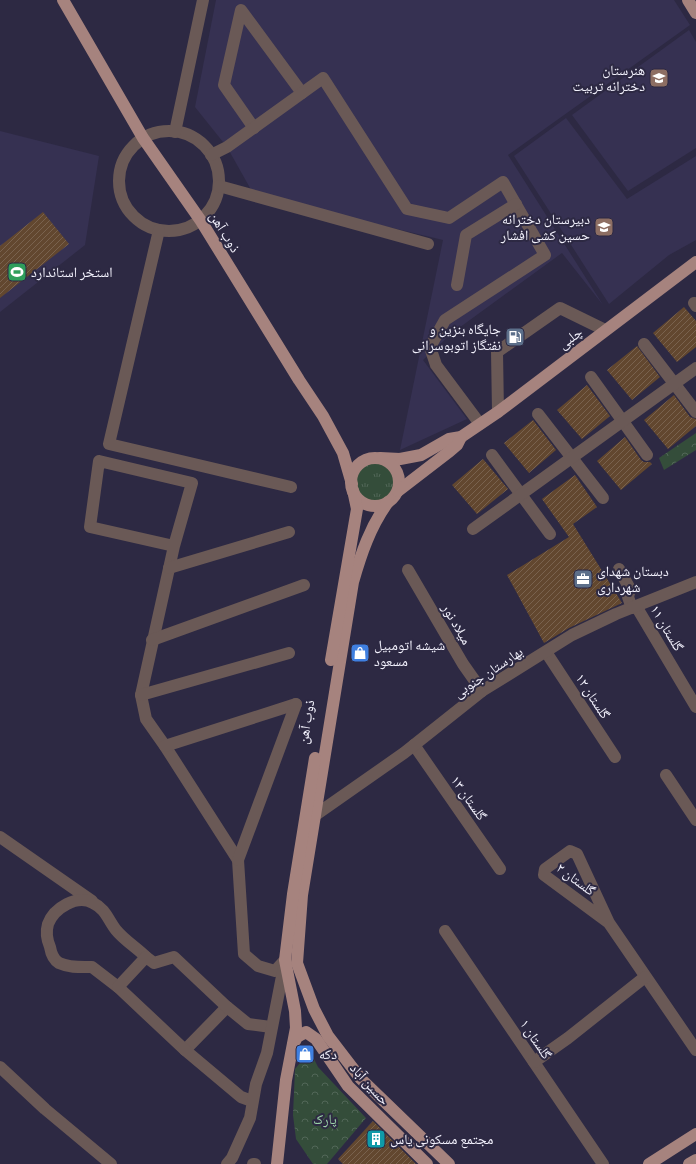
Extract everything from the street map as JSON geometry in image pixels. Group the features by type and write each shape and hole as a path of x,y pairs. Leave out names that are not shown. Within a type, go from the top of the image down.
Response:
{"main road":[{"name":"ذوب آهن","path":"63,0 143,138 202,221 299,380 323,416 343,453 352,487 357,509 310,815 302,895 298,963"},
{"path":"688,0 696,13"},
{"name":"چلبی","path":"461,437 498,412 696,262"},
{"path":"461,437 457,445 398,491 388,502 375,505 368,504 362,501 352,487 352,476 360,463 366,459 400,459 421,455 449,439 461,437"},
{"path":"380,458 386,460 396,470 399,477 398,491"},
{"name":"ذوب آهن","path":"285,960 292,894 310,815 353,582 366,540 379,515 388,502"},
{"path":"277,1164 281,1118 296,1028 295,1011 285,960"},
{"name":"حسین آباد","path":"298,963 314,1009 328,1036 361,1078 449,1164"},
{"name":"حسین آباد","path":"292,1048 297,1037 306,1032 316,1039 348,1086 427,1164"},
{"path":"649,1164 696,1134"},
{"path":"689,1164 696,1160"}],"street":[{"path":"175,132 203,0"},
{"path":"254,128 224,85 241,10 302,93"},
{"path":"211,156 254,128 324,78 407,209 449,218 503,182 545,256 445,320 430,347 436,365 480,424"},
{"path":"158,132 175,132 191,136 205,146 211,156 219,176 219,186 211,208 202,221 185,228 159,230 139,221 128,209 121,195 119,179 122,163 130,149 143,138 158,132"},
{"path":"219,186 428,244"},
{"path":"457,286 466,235 516,204"},
{"path":"159,230 109,444 291,487"},
{"path":"498,412 497,352 560,308 605,330"},
{"path":"644,344 696,412"},
{"path":"473,529 696,368"},
{"path":"591,377 647,455"},
{"path":"538,414 603,498"},
{"path":"492,455 550,534"},
{"path":"174,546 90,527 99,461 192,483 174,546 141,695 146,719 238,860"},
{"path":"169,568 289,532"},
{"path":"619,569 630,589 628,596 634,607"},
{"name":"میلاد نور","path":"408,570 463,664 482,691"},
{"name":"بهارستان جنوبی","path":"310,815 414,745 482,691 572,635 634,607 696,582"},
{"path":"152,640 304,585"},
{"name":"گلستان ۱۱","path":"634,607 696,707"},
{"name":"گلستان ۱۲","path":"546,652 615,758"},
{"path":"141,695 289,653"},
{"path":"165,746 296,704 238,860 244,954 258,966 275,971 285,960"},
{"name":"گلستان ۱۳","path":"414,745 500,869"},
{"path":"666,775 696,820"},
{"path":"0,837 92,902 100,906 109,916 116,931 146,957 154,962 174,957 227,1007 248,1024 271,1027"},
{"name":"گلستان ۲","path":"609,923 544,875 545,869 570,851 577,854 609,923 696,1050"},
{"path":"92,902 79,901 68,903 56,911 48,924 47,939 52,954 58,962 74,968 92,967 118,987 185,1050 241,1097 252,1101"},
{"name":"گلستان ۱","path":"445,931 603,1164"},
{"path":"118,987 146,957"},
{"path":"227,1164 232,1158 250,1118 256,1084 267,1053 285,960"},
{"path":"534,1062 568,1038 645,977"},
{"path":"185,1050 227,1007"},
{"path":"0,1067 111,1164"}],"shaded area":[{"path":"216,0 674,0 690,25 508,155 603,305 562,253 452,333 423,360 467,419 400,450 443,240 254,195 227,147 195,107"},
{"name":"هنرستان دخترانه تربیت","path":"689,30 696,42 696,148 628,191 572,115"},
{"name":"دبیرستان دخترانه حسین کشی افشار","path":"566,118 627,199 696,156 696,240 669,255 609,304 514,156"},
{"path":"0,131 99,156 85,245 0,312"}],"green space":[{"path":"696,433 696,450 664,470 659,458"},
{"path":"375,460 390,466 396,481 390,496 375,502 360,496 354,481 360,466"},
{"name":"پارک","path":"310,1051 318,1067 366,1118 327,1164 313,1164 296,1139 293,1115 295,1069"}],"building":[{"name":"استخر استاندارد","path":"43,212 69,244 0,298 0,246"},
{"path":"684,307 696,321 696,347 677,362 653,333"},
{"path":"637,346 660,377 632,400 607,370"},
{"path":"587,385 610,416 582,439 557,410"},
{"path":"674,395 690,417 696,419 696,426 668,449 644,420"},
{"path":"533,420 556,450 529,473 504,443"},
{"path":"625,437 641,460 652,464 621,490 597,461"},
{"path":"483,459 508,489 477,514 452,485"},
{"path":"575,475 597,507 573,524 622,603 569,628 544,643 507,575 569,537 542,499"},
{"name":"مجتمع مسکونی یاس","path":"373,1121 416,1164 343,1164 338,1159"}],"place":[{"name":"هنرستان دخترانه تربیت","path":"659,78"},
{"name":"دبیرستان دخترانه حسین کشی افشار","path":"604,227"},
{"name":"استخر استاندارد","path":"17,272"},
{"name":"جایگاه بنزین و نفتگاز اتوبوسرانی","path":"515,337"},
{"name":"دبستان شهدای شهرداری","path":"583,579"},
{"name":"شیشه اتومبیل مسعود","path":"360,653"},
{"name":"دکه","path":"305,1054"},
{"name":"مجتمع مسکونی یاس","path":"376,1139"}]}
